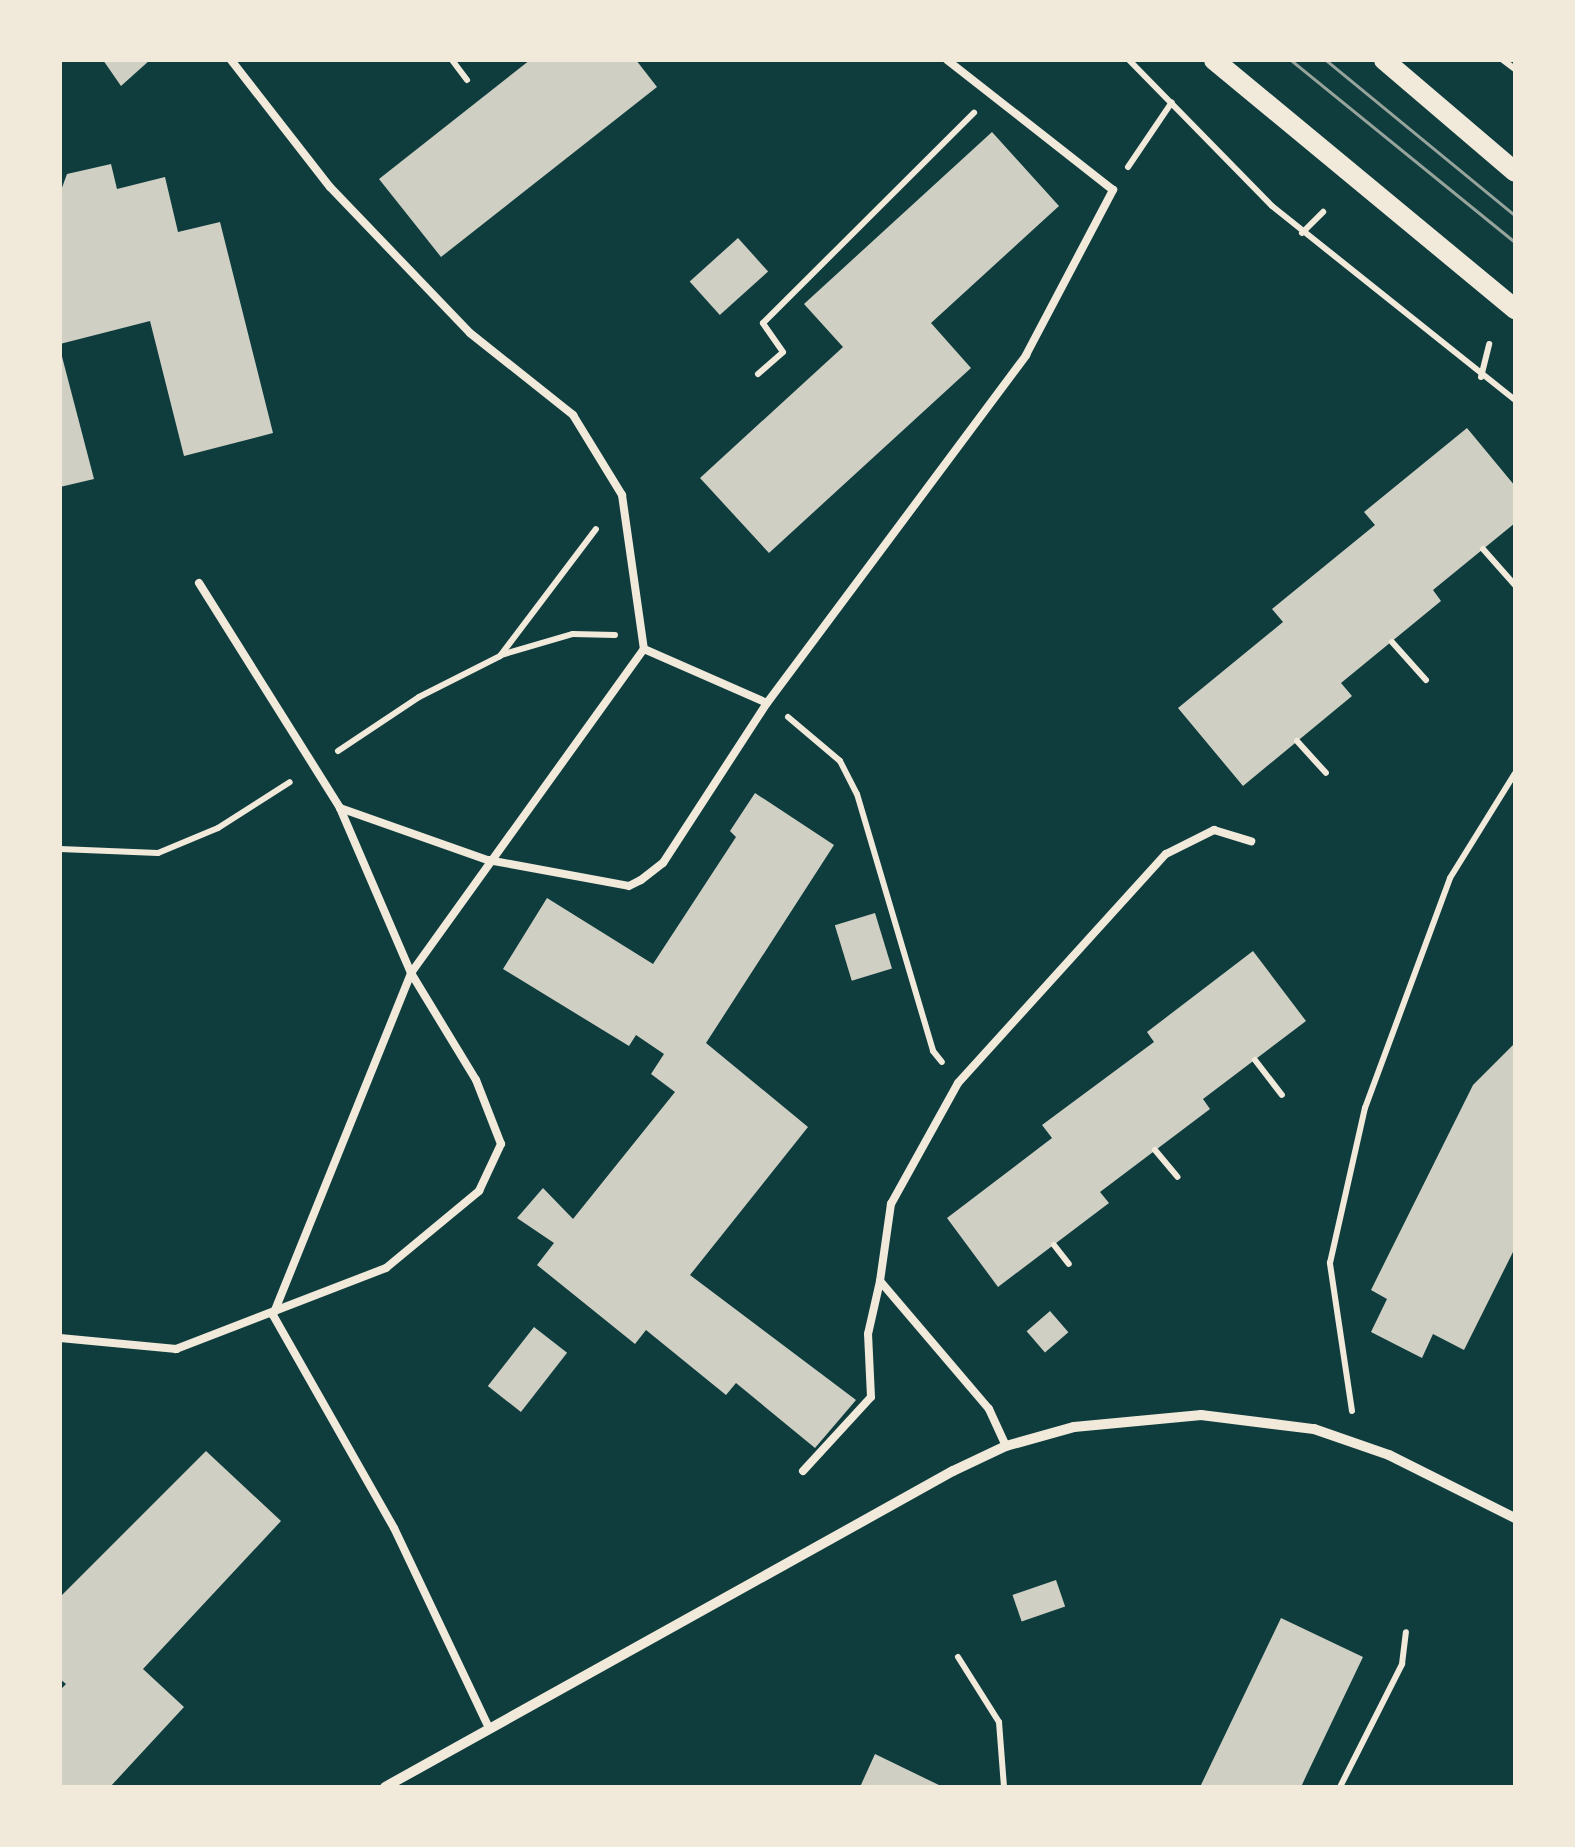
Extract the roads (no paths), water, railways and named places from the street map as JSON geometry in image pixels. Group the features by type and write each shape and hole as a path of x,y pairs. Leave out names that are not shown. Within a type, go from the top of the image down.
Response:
{"main road":[{"path":"1214,60 1515,308"},
{"path":"1384,60 1515,172"}],"street":[{"path":"386,1787 1006,1446 1142,1416 1201,1415 1314,1428 1515,1518"}],"lane":[{"path":"231,60 330,187 470,333 573,415 622,496 644,649 410,973 274,1314"},
{"path":"340,808 488,860 629,886 663,863 766,703 1026,355 1112,190 947,60"},
{"path":"60,1338 176,1349 386,1268 479,1192 501,1144 476,1080 410,973 340,808 199,584"},
{"path":"644,649 766,703"},
{"path":"803,1472 871,1397 868,1334 891,1204 958,1083 1166,854 1214,830 1251,841"},
{"path":"880,1281 990,1409 1006,1446"},
{"path":"274,1314 394,1528 489,1728"}],"tram line":[{"path":"1291,60 1515,242"},
{"path":"1326,60 1515,215"}]}
